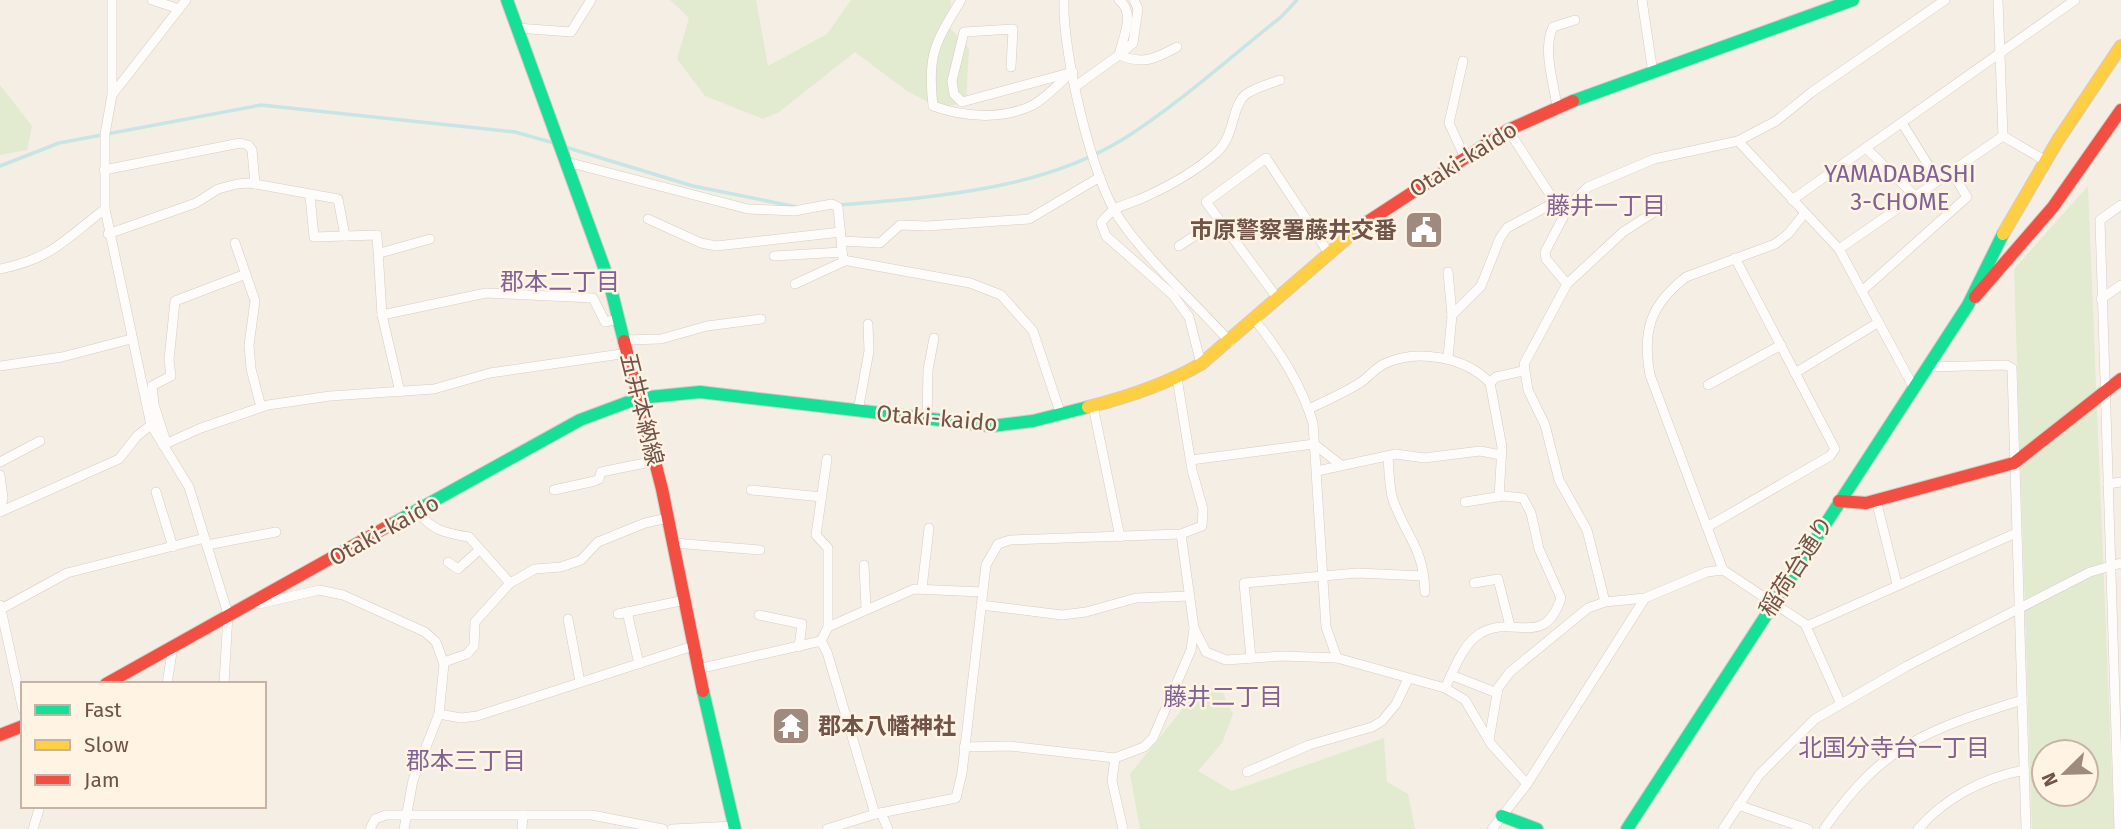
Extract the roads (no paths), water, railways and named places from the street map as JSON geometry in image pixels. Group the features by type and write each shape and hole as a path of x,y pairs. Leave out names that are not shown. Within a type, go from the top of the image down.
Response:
{"main road":[{"name":"五井本納線","path":"507,0 567,162 619,319 674,543 693,646 735,828"},
{"name":"Otaki-kaido","path":"109,682 173,644 418,512 580,420 639,398 721,392 927,420 992,426 1061,415 1177,378 1201,365 1230,342 1328,252 1383,210 1508,130 1557,107 1853,0"},
{"name":"稲荷台通り","path":"1968,305 1993,248 2044,160 2081,100 2121,46"},
{"name":"稲荷台通り","path":"1627,829 1968,305 2025,243 2117,125 2121,110"},
{"path":"1839,501 1866,503 2014,463 2121,379"},
{"path":"0,735 21,727"},
{"path":"1502,816 1537,829"}],"street":[{"path":"111,0 112,95 107,113 104,170 108,234 151,425 189,487 228,614 224,682"},
{"path":"152,0 179,9"},
{"path":"112,95 186,0"},
{"path":"517,28 571,32 591,0"},
{"path":"961,0 933,46 930,79 933,106 980,116 1010,112 1033,105 1073,72"},
{"path":"1064,0 1076,86 1100,177 1114,207 1129,230 1230,342"},
{"path":"1119,0 1126,6 1129,15 1119,55"},
{"path":"1076,86 1133,43 1138,9 1134,0"},
{"path":"1642,0 1653,73"},
{"path":"1567,284 1546,259 1545,252 1566,211 1588,187 1654,159 1738,141 1776,121 1812,92 1945,0"},
{"path":"1998,0 2003,136"},
{"path":"1792,200 2075,0"},
{"path":"1557,107 1549,53 1550,33 1553,27 1575,20"},
{"path":"1011,66 1013,29 964,32 952,81 954,94 962,102 1073,72"},
{"path":"1119,55 1136,62 1154,60 1177,47"},
{"path":"1463,61 1448,122 1464,156"},
{"path":"1201,365 1189,317 1173,295 1106,236 1101,223 1114,207 1144,198 1183,177 1218,152 1232,133 1241,101 1247,94 1280,80"},
{"path":"1902,123 1938,181"},
{"path":"1508,130 1555,202 1566,211"},
{"path":"2003,136 2044,160"},
{"path":"1839,249 2003,136"},
{"path":"1738,141 1839,249 1914,388"},
{"path":"104,170 240,144 252,150 255,184"},
{"path":"1866,148 1916,197"},
{"path":"1278,299 1206,202 1266,158 1328,252"},
{"path":"567,162 748,209 794,211 832,204 838,207 844,256"},
{"path":"1862,291 1967,197 1952,172"},
{"path":"648,219 701,243 716,246 736,246 784,237 841,237 880,243 891,236 894,228 900,225 927,226 1029,219 1100,177"},
{"path":"108,234 196,203 218,189 255,184 338,199 345,236"},
{"path":"310,195 314,237 377,235 382,315 400,392"},
{"path":"1452,315 1481,286 1507,228 1555,202"},
{"path":"2119,829 2116,564 2108,484 2099,220 2121,205"},
{"path":"1605,602 1587,530 1559,480 1545,425 1528,390 1524,364 1567,284 1623,232 1662,207"},
{"path":"0,269 31,263 50,254 105,208"},
{"path":"1804,214 1788,234 1775,244 1686,277 1676,284 1661,301 1650,322 1645,347 1650,375 1723,570 1807,626 1840,702"},
{"path":"1179,246 1219,219"},
{"path":"380,253 430,239"},
{"path":"234,243 255,301 249,345 251,369 261,408"},
{"path":"774,256 844,256 970,283 1001,295 1033,331 1061,415"},
{"path":"794,284 844,256"},
{"path":"1707,527 1830,456 1835,449 1735,258"},
{"path":"1448,272 1452,315 1448,358"},
{"path":"165,444 154,405 152,386 171,376 169,360 175,301 246,274"},
{"path":"2101,299 2121,285"},
{"path":"382,315 486,293 547,298 593,298 605,322 619,319"},
{"path":"624,340 660,339 708,326 761,319"},
{"path":"1255,320 1280,353 1309,409 1317,471 1326,628 1337,657"},
{"path":"1795,373 1879,322"},
{"path":"858,411 869,351 868,324"},
{"path":"927,420 928,370 934,338"},
{"path":"0,366 62,357 131,339"},
{"path":"1708,385 1781,345"},
{"path":"165,444 201,428 261,408 330,396 434,389 490,373 628,354"},
{"path":"1309,409 1360,383 1382,365 1398,359 1448,358 1465,364 1490,383 1499,418 1499,497"},
{"path":"1927,367 2007,365 2012,368 2026,829"},
{"path":"1490,383 1496,377 1523,371"},
{"path":"827,829 878,814 956,798 986,565 998,544 1010,540 1181,534 1202,526 1205,519 1191,460 1177,378"},
{"path":"1093,406 1120,537"},
{"path":"0,512 118,459 137,436 151,425"},
{"path":"0,462 40,442"},
{"path":"1191,460 1314,444 1341,466"},
{"path":"1317,471 1388,456 1424,458 1480,451 1501,455"},
{"path":"1388,456 1392,498 1419,550 1425,592"},
{"path":"698,669 821,641 828,627 828,548 816,535 827,459"},
{"path":"554,490 595,481 599,479 601,472 655,461"},
{"path":"0,475 3,498 0,512"},
{"path":"2108,484 2121,482"},
{"path":"751,490 822,497"},
{"path":"156,492 173,547"},
{"path":"1445,688 1463,652 1478,634 1493,627 1510,626 1525,631 1532,629 1556,614 1561,598 1539,549 1528,504 1516,496 1465,502"},
{"path":"1876,500 1897,584"},
{"path":"418,512 429,526 440,533 469,537 478,551 510,583"},
{"path":"444,662 467,654 474,646 475,622 510,583 535,569 561,567 581,560 598,542 645,523 668,518"},
{"path":"922,588 929,528"},
{"path":"21,701 1,606 67,573 173,547 276,532"},
{"path":"964,747 1010,746 1115,758 1144,747 1153,738 1191,650 1194,628 1181,534"},
{"path":"1807,626 1897,584 2016,534"},
{"path":"674,543 760,550"},
{"path":"448,562 458,569 478,551"},
{"path":"1723,829 1759,775 1788,743 1840,702 2021,609 2116,564"},
{"path":"863,565 866,608"},
{"path":"1489,740 1497,693 1510,672 1588,608 1605,602 1646,598 1707,572 1723,570"},
{"path":"1251,658 1244,583 1357,573 1424,576"},
{"path":"1474,583 1498,579 1510,626"},
{"path":"828,627 866,608 922,588 982,592"},
{"path":"244,606 319,590 343,595 425,632 436,642 444,662 439,714 413,780 404,829"},
{"path":"981,605 1062,615 1086,612 1136,598 1190,596"},
{"path":"1492,829 1527,784 1646,598"},
{"path":"639,664 622,613 685,600"},
{"path":"759,615 802,624 799,647"},
{"path":"568,619 580,682"},
{"path":"1194,628 1202,646 1214,658 1337,657 1445,688 1465,701 1489,740 1527,784"},
{"path":"821,641 827,652 878,814 888,829"},
{"path":"167,682 173,644"},
{"path":"439,714 461,718 477,716 693,646"},
{"path":"1451,675 1497,693"},
{"path":"1247,772 1309,745 1372,727 1382,721 1396,704 1408,679"},
{"path":"1824,829 1843,801 1865,778 1907,743 1943,725 2022,699"},
{"path":"1115,758 1112,781 1123,829"},
{"path":"1918,829 1949,799 2000,774 2024,770"},
{"path":"1738,806 1808,829"},
{"path":"33,829 39,808"},
{"path":"370,829 379,816 592,814 663,829"},
{"path":"522,829 523,815"},
{"path":"672,829 735,828"}],"waterway":[{"path":"840,205 987,188 1059,169 1093,155 1125,138 1165,110 1281,17 1297,0"},
{"path":"0,166 59,143 261,105 515,132 554,143"},
{"path":"565,147 693,186 797,207"}],"place":[{"name":"市原警察署藤井交番","path":"1424,230"},
{"name":"郡本八幡神社","path":"791,726"}],"district":[{"name":"YAMADABASHI 3-CHOME","path":"1900,188"},
{"name":"藤井一丁目","path":"1606,206"},
{"name":"郡本二丁目","path":"560,282"},
{"name":"藤井二丁目","path":"1223,697"},
{"name":"北国分寺台一丁目","path":"1894,748"},
{"name":"郡本三丁目","path":"466,761"}]}
